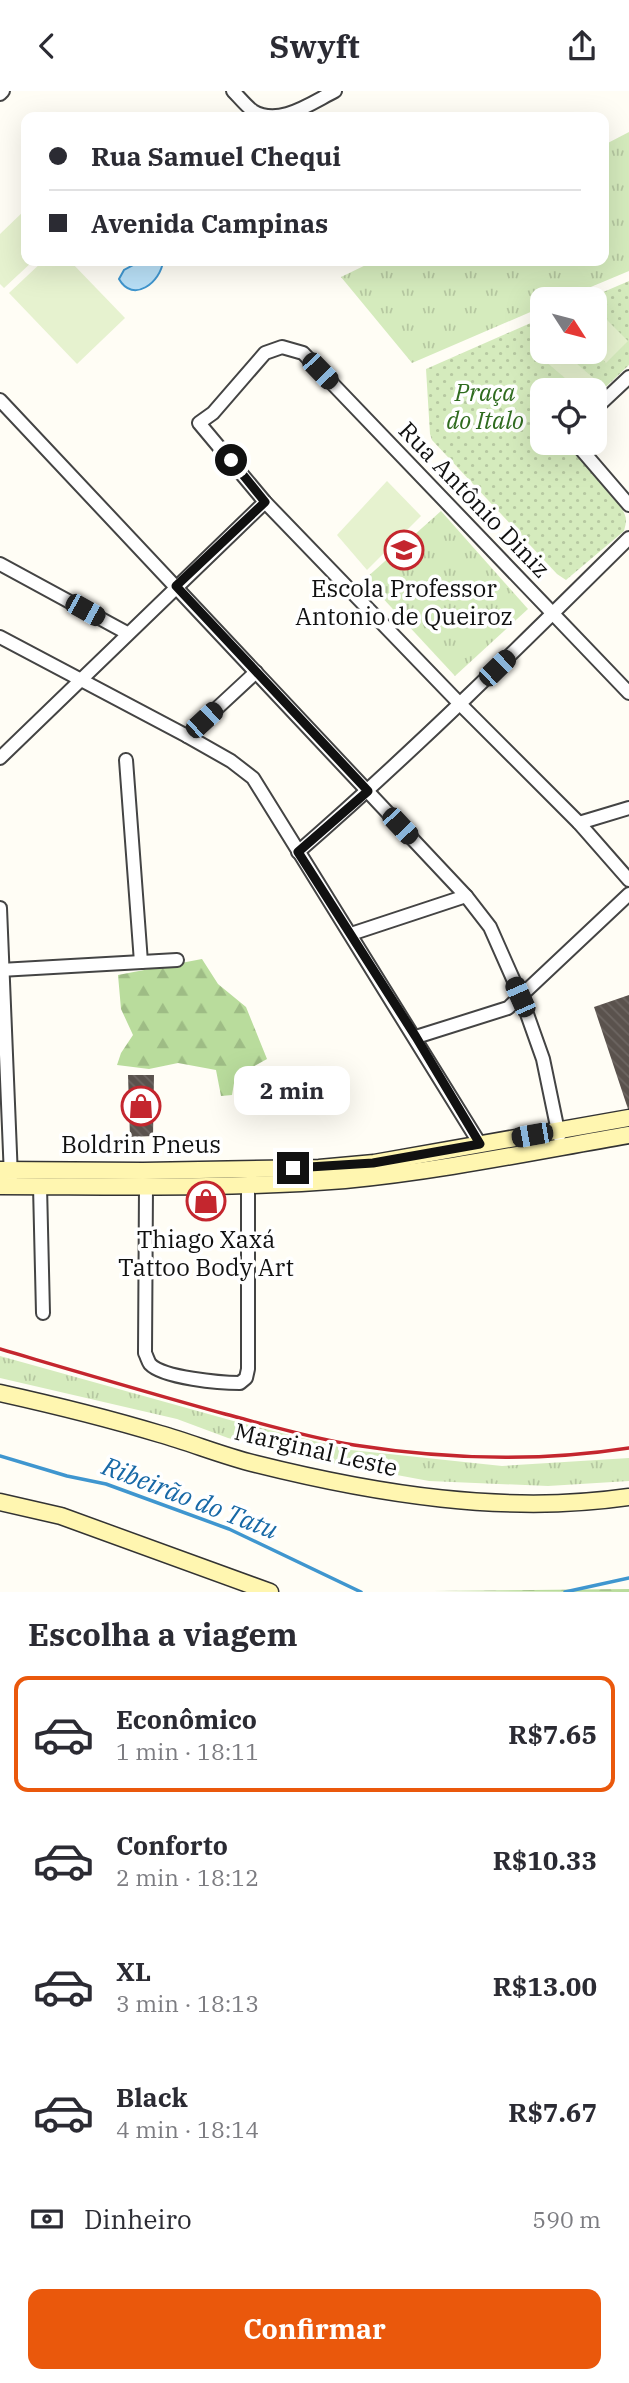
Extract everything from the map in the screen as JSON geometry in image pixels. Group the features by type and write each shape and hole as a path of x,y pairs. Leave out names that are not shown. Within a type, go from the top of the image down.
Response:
{"main road":[{"path":"6,1178 40,1185 146,1186 327,1181 373,1177 559,1138 629,1118"},
{"path":"6,1178 143,1171 319,1168 373,1163 480,1144 629,1135"},
{"name":"Marginal Leste","path":"0,1393 158,1433 254,1463 390,1492 531,1503 596,1502 629,1497"},
{"path":"0,1502 61,1516 270,1592"}],"street":[{"path":"233,91 255,112"},
{"path":"291,112 335,91"},
{"name":"Rua Antônio Diniz","path":"265,502 200,423 214,413 265,353 282,347 303,353 629,693"},
{"path":"607,398 629,377"},
{"path":"0,400 466,896 490,927 543,1059 559,1138"},
{"path":"588,455 629,505"},
{"path":"0,758 265,502 579,823 629,880"},
{"path":"298,852 368,791 460,704 629,538"},
{"path":"0,564 127,633"},
{"path":"0,637 187,736 231,761 253,778 480,1144"},
{"path":"187,736 256,673"},
{"path":"126,760 141,961"},
{"path":"579,823 629,808"},
{"path":"416,1037 508,1008 629,894"},
{"path":"351,934 466,896"},
{"path":"0,908 6,1178"},
{"path":"1,971 177,960"},
{"path":"146,1186 145,1353 150,1363 160,1370 210,1382 240,1383 246,1378 248,1369 248,1184"},
{"path":"40,1185 43,1313"}],"green space":[{"path":"629,132 629,271 591,287 530,287 530,312 412,363 341,277 364,266 609,266 609,142"},
{"path":"21,214 21,266 28,266 4,288 0,284 0,234"},
{"path":"38,266 75,266 125,318 77,364 9,293"},
{"name":"Praça do Italo","path":"629,281 629,365 607,386 607,378 530,378 530,455 578,455 619,504 626,520 624,531 566,580 557,574 432,440 426,369 530,323 530,364 607,364 607,290"},
{"path":"607,320 628,341 607,362"},
{"path":"549,364 577,364 594,378 565,378"},
{"path":"387,481 421,516 367,570 337,535"},
{"path":"441,511 528,609 455,676 365,579"},
{"path":"202,959 218,984 246,1007 267,1059 235,1077 232,1095 221,1096 216,1070 178,1063 149,1069 117,1065 121,1053 133,1035 121,1009 118,975"},
{"path":"0,1356 237,1422 351,1450 502,1466 629,1458 629,1481 548,1486 429,1481 327,1462 228,1438 177,1419 0,1378"},
{"path":"629,1589 629,1592 432,1591"}],"water":[{"path":"131,266 162,266 152,283 139,290 132,290 119,279 124,270"}],"building":[{"path":"629,995 629,1112 594,1007"},
{"name":"Boldrin Pneus","path":"128,1075 154,1075 153,1136 130,1137"}],"waterway":[{"name":"Ribeirão do Tatu","path":"0,1456 67,1476 106,1484 229,1529 361,1592"},
{"name":"Ribeirão do Tatu","path":"565,1592 629,1578"}],"railway":[{"path":"0,1349 225,1414 354,1445 491,1457 561,1455 629,1448"}],"place":[{"name":"Escola Professor Antonio de Queiroz","path":"404,550"},
{"name":"Boldrin Pneus","path":"141,1106"},
{"name":"Thiago Xaxá Tattoo Body Art","path":"206,1201"}],"route":[{"path":"231,460 265,502 176,586 368,791 298,852 416,1037 480,1144 373,1163 293,1168"}]}
